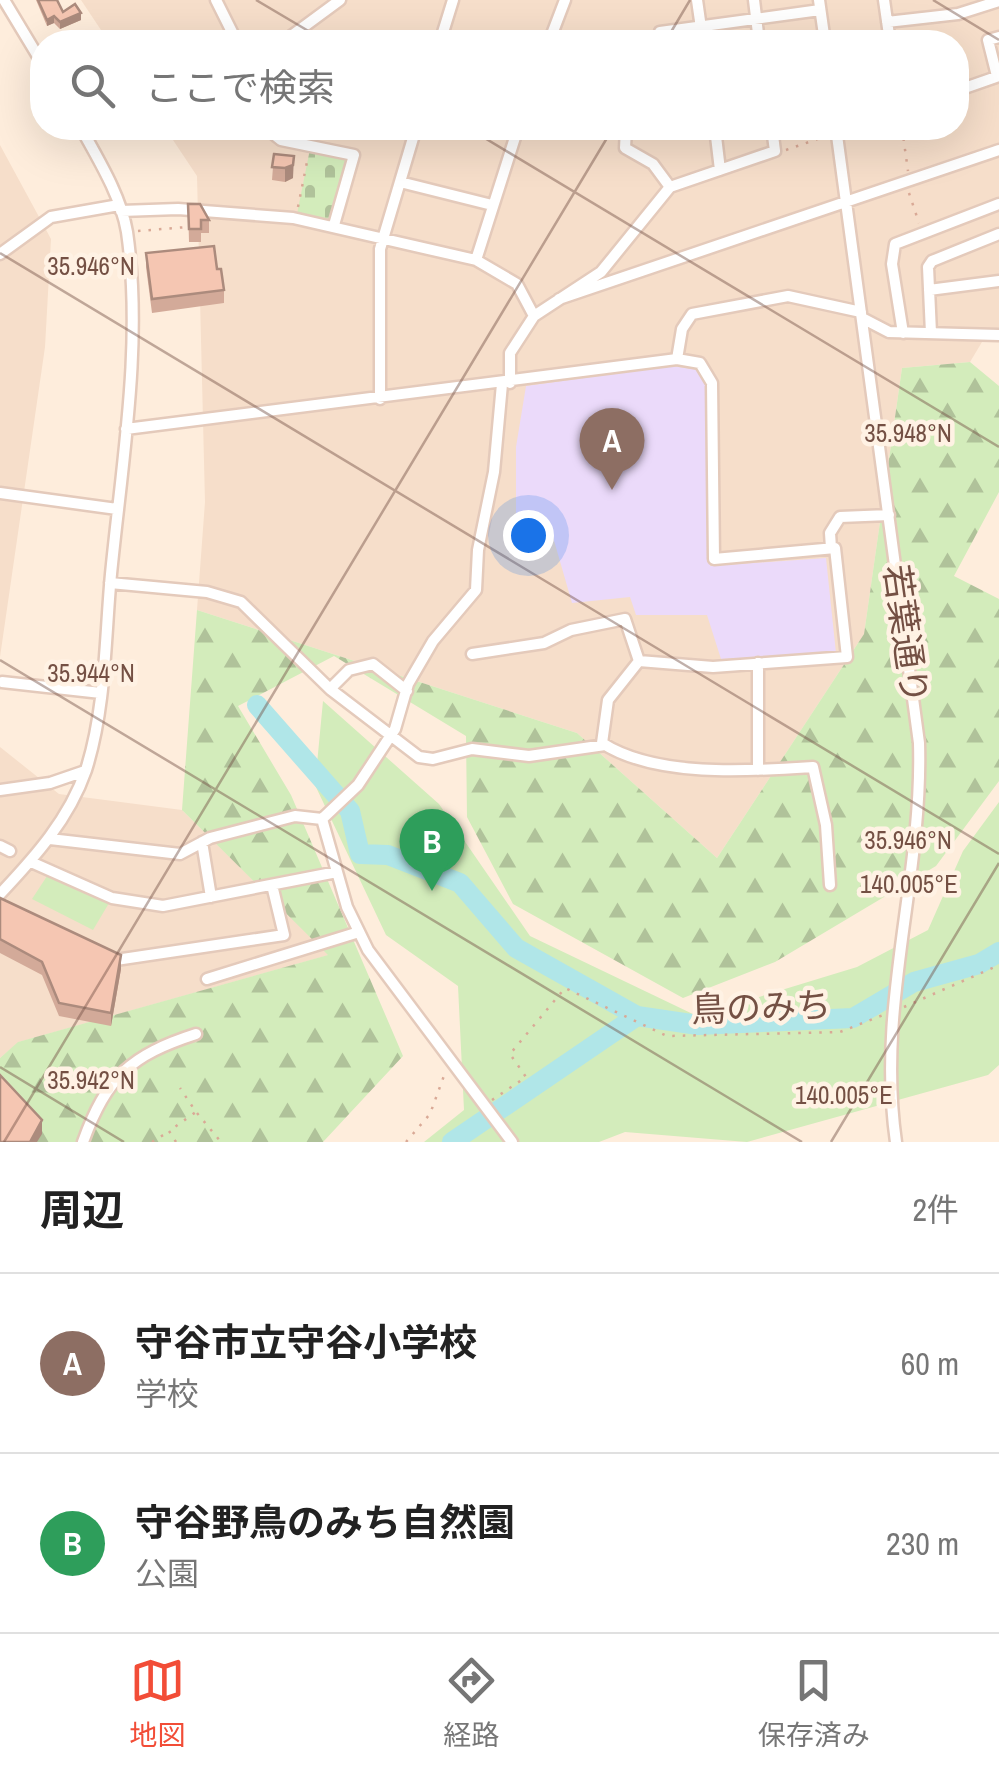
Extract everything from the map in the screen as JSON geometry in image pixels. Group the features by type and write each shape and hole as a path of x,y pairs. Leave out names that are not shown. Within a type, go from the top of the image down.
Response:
{"street":[{"path":"4,0 30,43"},
{"path":"216,0 231,30"},
{"path":"300,30 340,0"},
{"path":"444,30 453,0"},
{"path":"554,30 565,0"},
{"path":"697,0 702,30"},
{"path":"754,0 758,30"},
{"path":"884,0 888,30"},
{"path":"887,22 958,14 999,1"},
{"path":"674,30 820,5 823,30"},
{"path":"969,86 998,76 988,40 999,37"},
{"path":"0,894 50,839 86,770 100,693 126,429 130,298 127,232 120,208 86,140"},
{"path":"281,140 354,155 334,225"},
{"path":"380,399 383,237 412,140"},
{"path":"476,260 514,140"},
{"path":"625,140 625,148 653,164 670,188"},
{"path":"716,140 720,170"},
{"path":"50,839 180,854 202,842 296,816 322,819 358,785 402,715 407,690 433,641 476,590 478,550 493,482 510,353 534,316 612,261 670,188 775,151 774,140"},
{"name":"若葉通り","path":"834,140 848,203 917,715 920,782 915,853 890,1025 889,1066 896,1142"},
{"path":"559,300 999,150"},
{"path":"400,182 492,205"},
{"path":"904,333 893,251 899,242 999,204"},
{"path":"0,254 51,217 120,208 294,218 476,260 517,284 534,316"},
{"path":"931,334 932,261 999,234"},
{"path":"929,290 999,281"},
{"path":"676,359 682,328 698,312 788,296 862,315 889,332 999,335"},
{"path":"126,429 676,359 700,363 712,383 714,559 835,548 847,656 713,667 639,661"},
{"path":"0,492 118,509"},
{"path":"831,548 830,533 840,517 889,515"},
{"path":"110,583 206,592 241,602 330,690 414,754 433,759 472,749 529,756 604,745 646,764 758,770 813,767 826,825 830,885"},
{"path":"472,654 544,643 572,630 625,619 639,661"},
{"path":"604,745 608,700 639,661"},
{"path":"758,663 758,770"},
{"path":"330,690 350,670 373,664 407,690"},
{"path":"2,682 100,693"},
{"path":"0,790 50,783 86,770"},
{"path":"322,819 337,872 368,950 512,1142"},
{"path":"202,842 212,897"},
{"path":"31,862 112,898 163,906 337,872"},
{"path":"98,955 114,963 284,935 272,885"},
{"path":"207,979 359,932"},
{"path":"83,1142 111,1082 133,1061 196,1034"}],"path":[{"path":"775,151 806,140"},
{"path":"904,140 909,172"},
{"path":"294,218 302,196 309,146"},
{"path":"908,191 922,231"},
{"path":"127,232 186,228"},
{"name":"鳥のみち","path":"486,1104 526,1077 510,1054 565,988 667,1036 840,1032 999,965"},
{"path":"406,1142 430,1114 451,1057"},
{"path":"180,1088 221,1142"},
{"path":"152,1142 196,1112"},
{"path":"169,1131 176,1142"}],"shaded area":[{"path":"81,0 999,0 999,332 982,342 970,362 902,368 864,634 717,858 577,733 197,610 205,502 197,176 173,140 969,140 969,30 101,30"},
{"path":"0,145 51,239 45,347 0,657"},
{"path":"671,366 700,370 707,382 710,566 826,558 836,653 721,659 707,615 636,615 630,597 572,603 553,537 516,534 516,447 526,386"},
{"path":"0,747 59,794 182,810 329,955 19,1042 0,1058"}],"green space":[{"path":"310,149 352,158 332,221 297,214"},
{"path":"970,362 999,386 999,492 954,576 999,599 999,781 936,866 775,962 683,998 513,904 467,817 466,736 334,656 238,706 291,795 403,1056 323,1142 0,1142 0,1058 18,1042 328,955 182,810 197,610 577,733 717,858 864,634 902,368"},
{"path":"323,701 439,804 530,936 697,1016 857,967 928,930 963,851 999,802 999,1065 988,1075 747,1142 625,1132 599,1142 424,1142 464,1110 458,986 386,935 315,785"},
{"path":"51,870 112,898 93,930 32,899"}],"building":[{"path":"38,0 57,0 63,12 75,4 81,13 60,22 54,16 47,20"},
{"path":"274,154 294,156 293,165 272,167"},
{"path":"188,204 200,204 209,220 201,220 201,229 189,229"},
{"path":"214,246 224,290 152,299 146,253"},
{"path":"0,898 121,955 111,1013 59,1003 42,962 0,939"},
{"path":"0,1075 42,1120 30,1142 0,1142"}],"waterway":[{"path":"257,705 350,811 360,854 388,855 460,883 516,948 637,1016"},
{"path":"452,1142 637,1016 698,1025 853,1018 914,982 979,964 999,952"}],"place":[{"name":"守谷市立守谷小学校","path":"612,490"},
{"name":"守谷野鳥のみち自然園","path":"432,891"}]}
